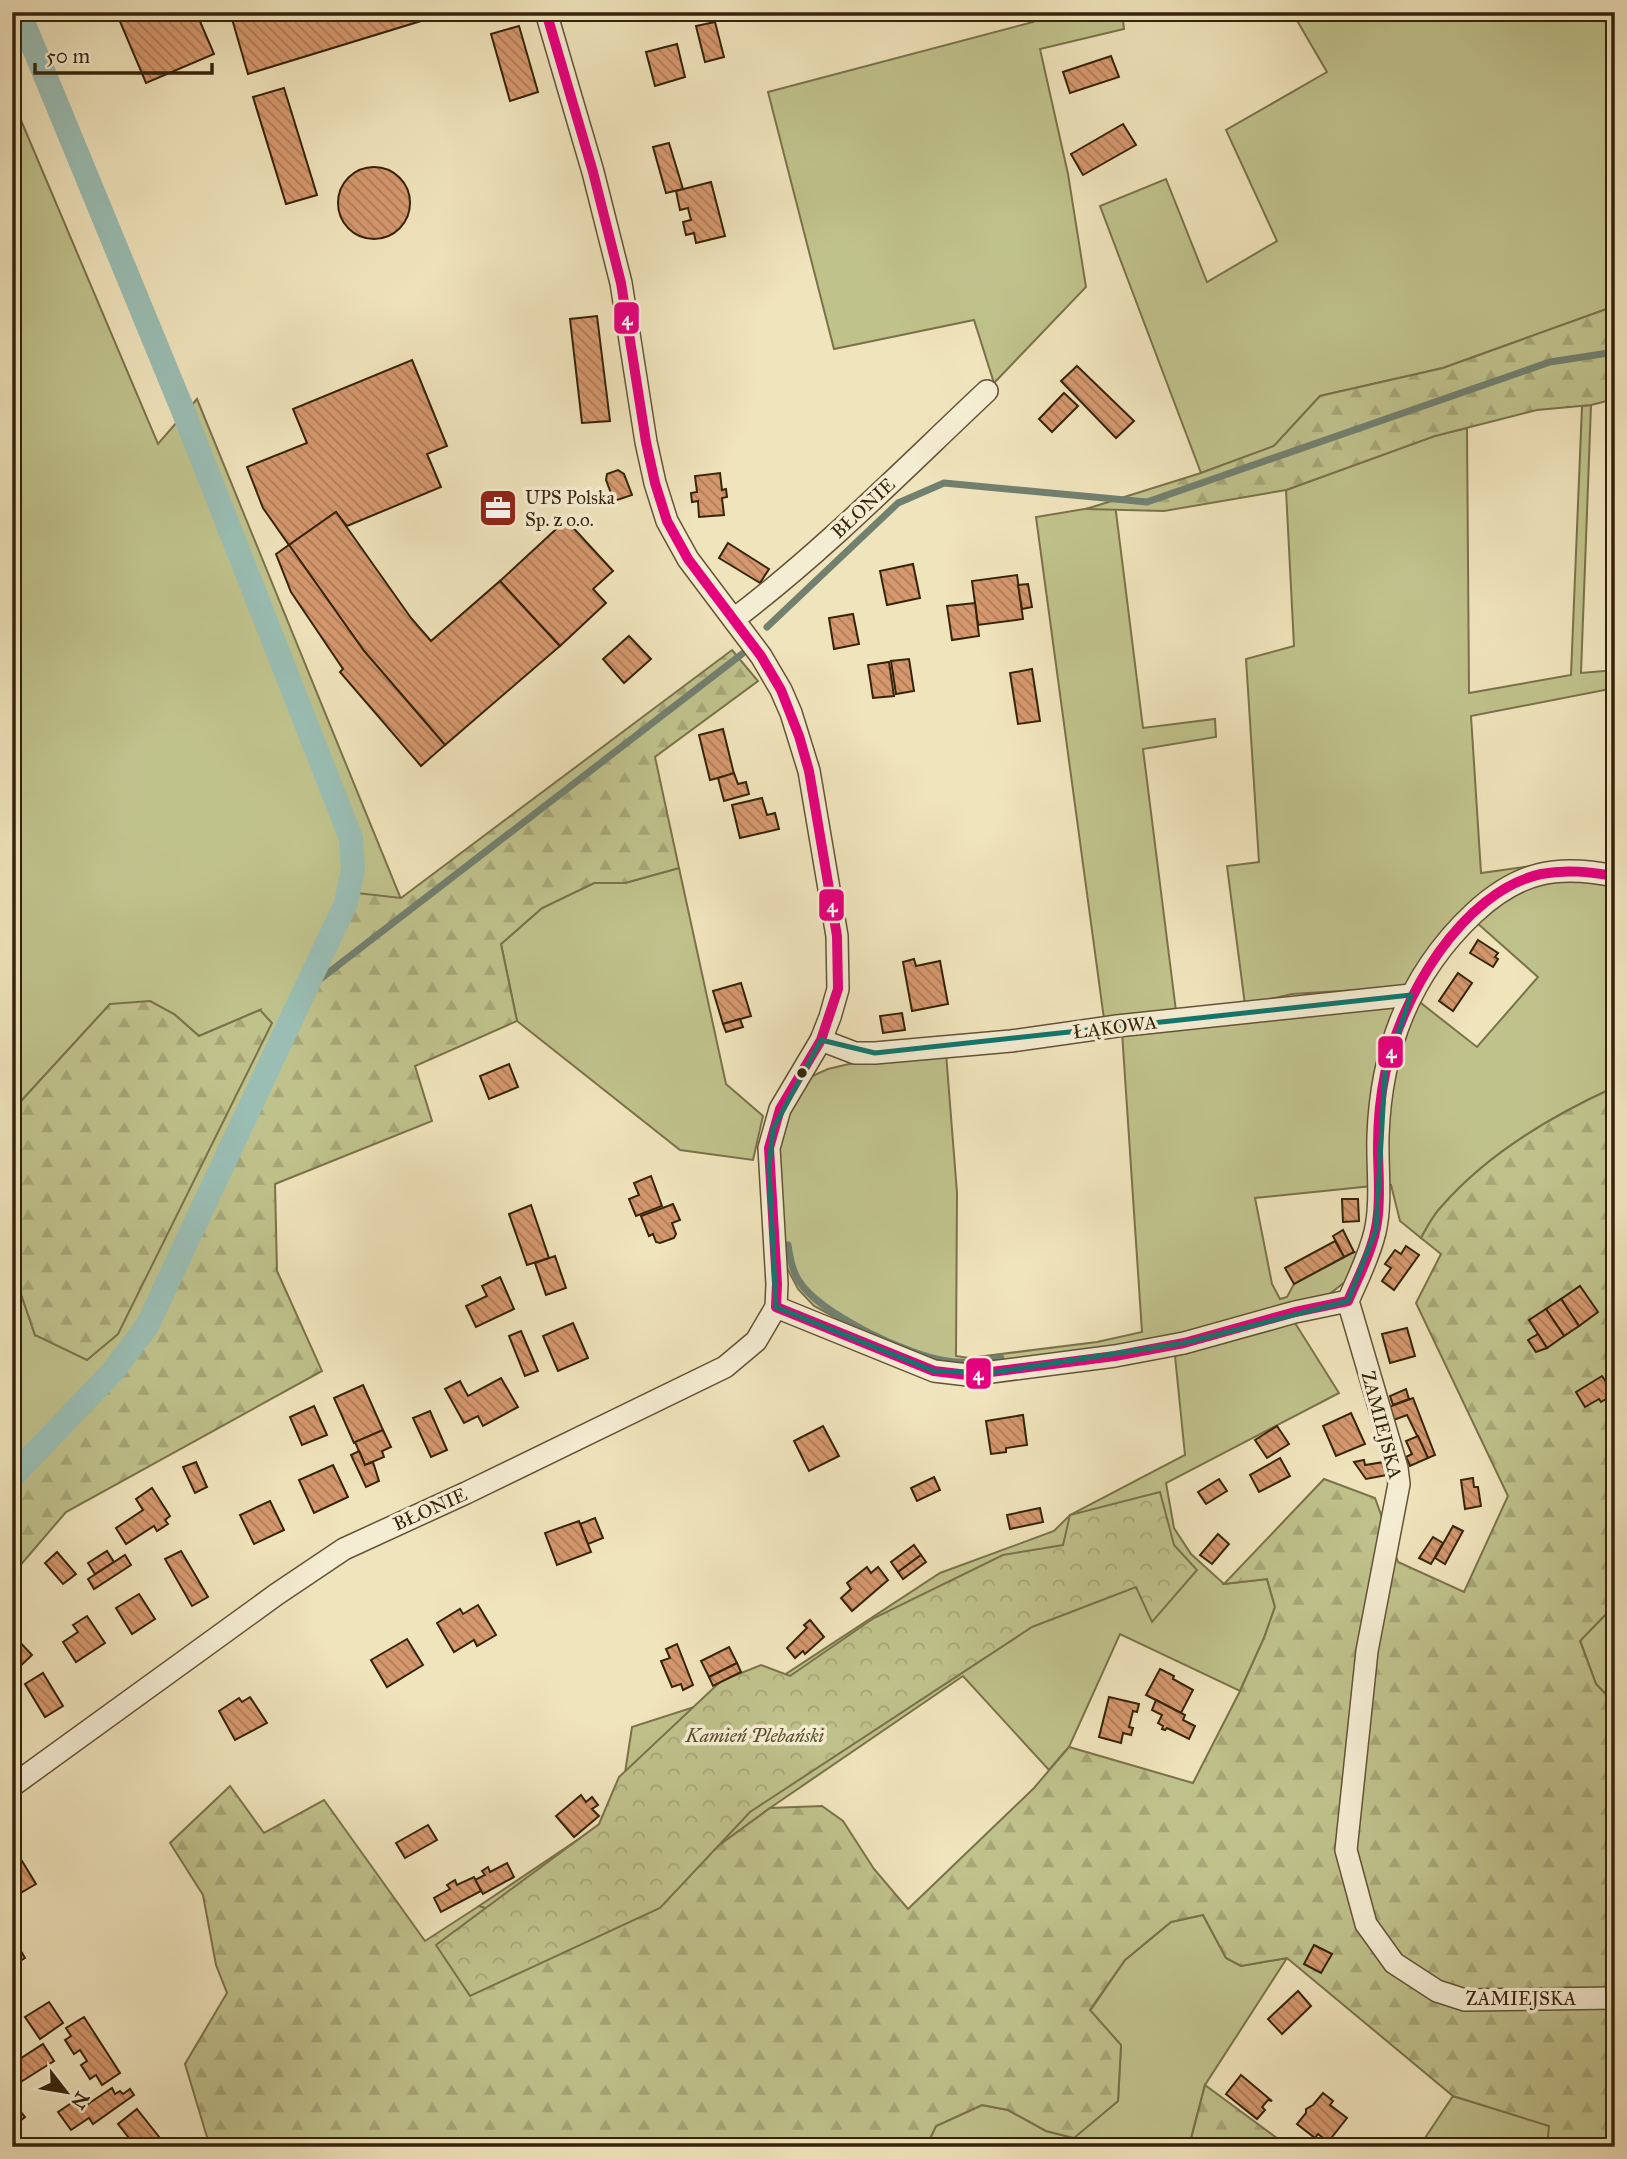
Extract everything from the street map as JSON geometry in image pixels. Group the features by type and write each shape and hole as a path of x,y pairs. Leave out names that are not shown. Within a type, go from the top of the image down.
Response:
{"street":[{"path":"546,12 593,172 621,283 646,442 667,521 688,559 761,656 781,690 809,771 838,936 838,989 821,1040 780,1109 769,1148 776,1307 934,1371 968,1375 1115,1356 1184,1343 1295,1312 1348,1301 1363,1271 1376,1230 1379,1204 1379,1104 1392,1045 1410,995 1439,951 1459,928 1481,907 1516,882 1531,875 1560,870 1615,876"},
{"name":"BŁONIE","path":"734,619 771,591 844,526 987,391"},
{"name":"ŁĄKOWA","path":"821,1040 855,1053 875,1054 1410,995"},
{"name":"ZAMIEJSKA","path":"1348,1301 1377,1408 1397,1468 1399,1484 1367,1651 1346,1850 1366,1924 1394,1963 1437,1991 1465,2000 1615,1998"},
{"name":"BŁONIE","path":"12,1786 277,1594 344,1549 725,1367 755,1341 776,1307"}],"highlighted area":[{"path":"1411,995 1385,1072 1376,1230 1348,1301 1184,1343 989,1373 934,1371 776,1307 769,1167 773,1129 821,1040 875,1053"}],"green space":[{"path":"1031,12 1122,12 1124,29 1040,49 1068,174 1086,287 994,383 974,320 834,349 768,92 1033,22"},
{"path":"1292,12 1615,12 1615,306 1443,368 1320,396 1274,446 1201,473 1100,206 1166,179 1207,282 1277,241 1226,130 1327,72"},
{"path":"12,99 158,444 197,399 401,899 357,894 155,1327 119,1373 12,1485 12,1268 35,1335 260,1010 199,1036 174,1014 110,1004 12,1111"},
{"path":"1615,306 1615,399 1591,405 1537,410 1435,436 1286,490 1164,511 1086,509 1201,473 1274,446 1320,396 1443,368"},
{"path":"1591,405 1581,673 1615,670 1615,688 1471,716 1481,873 1538,865 1615,869 1615,1087 1544,1123 1479,1169 1442,1206 1421,1238 1400,1221 1391,1185 1386,1185 1385,1095 1417,1000 1477,1047 1538,977 1476,922 1496,882 1444,929 1405,987 1292,994 1245,1005 1227,866 1259,862 1246,659 1294,646 1286,490 1434,436 1467,428 1469,693 1571,675 1582,406"},
{"path":"1115,504 1143,728 1215,719 1216,737 1143,749 1176,1011 1104,1019 1036,517"},
{"path":"732,650 758,681 655,757 679,868 625,883 594,883 542,908 501,944 517,1021 415,1066 432,1121 275,1184 277,1271 322,1371 66,1512 12,1575 12,1485 119,1373 155,1327 357,893 401,898"},
{"path":"679,868 726,1084 763,1116 753,1160 680,1150 517,1021 501,944 542,908 594,883 625,883"},
{"path":"150,1001 174,1014 199,1036 260,1010 272,1023 118,1334 87,1360 35,1335 12,1268 12,1111 110,1004"},
{"path":"1401,1002 1372,1186 1255,1198 1272,1284 1280,1299 1287,1297 1294,1284 1354,1252 1362,1253 1346,1281 1327,1296 1206,1332 1088,1354 964,1367 930,1361 881,1342 814,1306 798,1289 788,1270 783,1251 779,1138 787,1115 810,1077 849,1064 946,1053 957,1193 956,1356 969,1358 1097,1342 1142,1332 1122,1032"},
{"path":"1615,1087 1615,1609 1612,1608 1580,1641 1596,1684 1615,1704 1615,2147 1547,2147 1549,2126 1453,2096 1287,1958 1241,1966 1226,1958 1203,1915 1171,1922 1125,1960 1090,2010 1121,2045 1118,2101 1074,2138 1046,2131 1008,2110 982,2105 936,2126 926,2147 210,2147 185,2064 227,1993 216,1965 203,1895 170,1843 230,1786 264,1833 324,1800 425,1941 479,1906 536,1926 714,1849 770,1808 822,1806 843,1821 874,1869 908,1909 1034,1788 1069,1747 1193,1783 1240,1691 1275,1607 1267,1579 1224,1584 1324,1479 1375,1498 1398,1562 1464,1592 1508,1496 1416,1303 1441,1254 1421,1238 1442,1206 1479,1169 1544,1123"},
{"path":"1295,1323 1339,1393 1166,1483 1174,1528 1191,1554 1224,1584 1267,1579 1275,1607 1240,1691 1120,1634 1069,1747 1049,1770 963,1676 714,1849 536,1926 479,1906 619,1812 632,1727 775,1681 940,1573 1054,1531 1070,1515 1185,1455 1175,1356"},
{"name":"Kamień Plebański","path":"1160,1492 1174,1545 1197,1570 1152,1622 1136,1587 1032,1627 750,1812 660,1908 470,1996 436,1945 599,1824 619,1777 721,1681 761,1665 790,1676 874,1618 1003,1555 1063,1545 1070,1515"},
{"path":"1612,1608 1615,1609 1615,1704 1596,1684 1580,1640"},
{"path":"1203,1915 1226,1958 1241,1966 1287,1958 1205,2085 1191,2147 926,2147 936,2126 982,2105 1008,2110 1046,2131 1073,2138 1118,2101 1121,2045 1090,2011 1125,1960 1171,1922"},
{"path":"1205,2085 1289,2147 1191,2147"},
{"path":"1453,2096 1550,2126 1547,2147 1419,2147"}],"building":[{"path":"116,12 196,12 214,54 146,83"},
{"path":"230,12 432,12 434,17 248,74"},
{"path":"715,22 724,57 705,62 696,26"},
{"path":"519,26 538,92 510,101 491,34"},
{"path":"677,44 685,77 655,86 646,52"},
{"path":"1111,56 1119,77 1070,93 1063,72"},
{"path":"284,88 317,195 286,204 253,97"},
{"path":"1123,124 1136,145 1083,175 1071,154"},
{"path":"669,143 683,189 666,193 653,147"},
{"path":"374,167 394,173 404,183 410,203 404,223 394,233 374,239 354,233 344,223 338,203 344,183 354,173"},
{"path":"711,182 725,236 696,243 694,233 686,235 683,222 691,220 688,208 680,210 676,191"},
{"path":"597,316 610,421 582,423 570,319"},
{"path":"412,360 447,446 427,454 441,487 347,526 336,512 289,545 263,508 247,467 307,443 293,409"},
{"path":"1077,366 1134,421 1116,438 1061,381"},
{"path":"1064,393 1078,406 1052,432 1039,419"},
{"path":"618,470 624,474 632,495 614,501 606,480 607,474"},
{"path":"720,473 722,490 726,489 727,497 722,498 724,515 699,517 698,501 692,502 691,493 697,492 695,476"},
{"path":"336,512 411,618 431,641 500,581 560,646 445,745 364,651 289,545"},
{"path":"566,520 613,571 593,589 606,603 560,646 500,581"},
{"path":"728,543 769,569 760,583 719,558"},
{"path":"289,545 364,651 445,745 421,766 340,672 343,669 291,592 276,554"},
{"path":"913,564 920,598 887,605 880,571"},
{"path":"1017,575 1023,619 978,625 972,581"},
{"path":"1028,584 1032,607 1022,609 1018,585"},
{"path":"975,603 979,636 952,640 947,606"},
{"path":"853,614 859,644 834,649 829,618"},
{"path":"629,636 651,659 624,683 603,659"},
{"path":"909,659 914,691 896,694 891,661"},
{"path":"889,662 894,696 873,698 868,665"},
{"path":"1032,669 1040,721 1018,724 1010,673"},
{"path":"723,729 734,774 710,780 699,735"},
{"path":"734,773 738,784 746,782 749,794 724,801 718,778"},
{"path":"762,798 767,815 775,813 779,829 740,838 732,805"},
{"path":"1478,940 1498,953 1493,967 1470,953"},
{"path":"914,959 916,966 940,961 948,1004 912,1011 903,962"},
{"path":"1458,973 1472,983 1453,1011 1439,1001"},
{"path":"741,983 751,1016 723,1024 713,991"},
{"path":"902,1013 905,1030 883,1033 880,1016"},
{"path":"740,1019 743,1027 726,1032 723,1024"},
{"path":"509,1064 518,1087 489,1099 480,1076"},
{"path":"651,1176 662,1206 636,1216 629,1199 639,1195 634,1183"},
{"path":"1342,1199 1358,1199 1359,1221 1343,1222"},
{"path":"673,1204 680,1220 672,1223 676,1234 674,1238 656,1242 653,1234 649,1236 641,1216"},
{"path":"531,1205 549,1258 527,1265 509,1214"},
{"path":"1343,1230 1354,1252 1344,1257 1333,1236"},
{"path":"1335,1241 1344,1257 1294,1284 1285,1268"},
{"path":"1406,1246 1419,1255 1394,1290 1382,1281 1391,1268 1385,1264 1395,1250 1401,1254"},
{"path":"555,1256 566,1288 546,1295 535,1263"},
{"path":"500,1277 514,1309 476,1327 466,1306 487,1296 482,1286"},
{"path":"1580,1286 1598,1312 1579,1326 1561,1299"},
{"path":"1561,1299 1579,1326 1564,1336 1546,1309"},
{"path":"1546,1309 1564,1336 1547,1348 1529,1320"},
{"path":"573,1323 588,1358 558,1371 543,1336"},
{"path":"1407,1328 1415,1356 1390,1363 1382,1334"},
{"path":"521,1331 538,1371 525,1376 509,1336"},
{"path":"1538,1334 1547,1348 1536,1352 1528,1340"},
{"path":"1602,1376 1614,1394 1585,1407 1576,1392"},
{"path":"501,1378 518,1407 483,1426 478,1416 464,1423 445,1389 460,1381 468,1396"},
{"path":"363,1385 383,1430 354,1443 334,1398"},
{"path":"1406,1389 1409,1399 1393,1405 1390,1396"},
{"path":"1413,1398 1435,1455 1428,1458 1407,1415 1391,1421 1386,1408"},
{"path":"314,1406 327,1435 302,1445 290,1417"},
{"path":"430,1411 447,1450 431,1457 413,1418"},
{"path":"1351,1413 1365,1444 1336,1456 1323,1426"},
{"path":"1023,1415 1027,1445 1006,1448 1006,1452 991,1454 986,1421"},
{"path":"823,1426 839,1456 809,1471 794,1441"},
{"path":"1277,1426 1289,1444 1267,1458 1255,1440"},
{"path":"383,1430 391,1447 382,1451 384,1457 365,1465 355,1442"},
{"path":"1418,1436 1428,1458 1410,1466 1406,1457 1412,1454 1406,1441"},
{"path":"359,1451 365,1465 373,1462 379,1481 366,1487 351,1455"},
{"path":"1280,1458 1290,1476 1259,1492 1250,1475"},
{"path":"1364,1460 1365,1465 1384,1462 1387,1475 1366,1479 1354,1462"},
{"path":"196,1462 207,1487 195,1493 183,1467"},
{"path":"333,1465 348,1497 314,1513 299,1480"},
{"path":"934,1477 940,1490 917,1501 911,1488"},
{"path":"1473,1478 1474,1487 1478,1487 1481,1506 1465,1509 1461,1480"},
{"path":"1219,1479 1227,1491 1206,1504 1198,1492"},
{"path":"152,1488 170,1516 165,1520 168,1524 157,1531 154,1526 126,1544 116,1528 143,1510 136,1499"},
{"path":"270,1501 284,1530 254,1544 240,1515"},
{"path":"1040,1508 1043,1522 1010,1529 1007,1515"},
{"path":"595,1518 603,1538 588,1544 580,1524"},
{"path":"579,1521 591,1552 557,1565 545,1533"},
{"path":"1453,1526 1463,1531 1445,1564 1435,1558"},
{"path":"1218,1534 1229,1544 1212,1564 1200,1555"},
{"path":"1433,1537 1443,1543 1431,1564 1419,1558"},
{"path":"914,1545 921,1555 898,1572 891,1562"},
{"path":"107,1551 114,1562 95,1574 88,1563"},
{"path":"181,1551 208,1597 192,1606 165,1559"},
{"path":"57,1552 76,1574 63,1584 45,1563"},
{"path":"125,1555 131,1565 94,1589 88,1579"},
{"path":"921,1555 926,1562 903,1579 898,1572"},
{"path":"867,1567 871,1573 878,1567 888,1580 852,1611 841,1598 851,1589 847,1583"},
{"path":"139,1594 155,1619 132,1634 116,1608"},
{"path":"478,1605 496,1635 477,1646 474,1640 454,1652 437,1623 460,1609 463,1614"},
{"path":"87,1616 105,1643 76,1662 63,1642 78,1632 73,1625"},
{"path":"810,1620 824,1637 805,1654 803,1651 795,1658 787,1648 807,1628 804,1625"},
{"path":"15,1637 32,1655 12,1674 12,1639"},
{"path":"407,1639 423,1665 387,1687 371,1660"},
{"path":"677,1644 693,1685 683,1690 681,1684 672,1687 661,1661 670,1658 666,1649"},
{"path":"729,1647 737,1663 709,1677 701,1661"},
{"path":"737,1663 741,1672 713,1686 709,1677"},
{"path":"1160,1669 1193,1690 1181,1713 1146,1695"},
{"path":"43,1673 63,1706 45,1717 25,1684"},
{"path":"250,1697 267,1723 235,1740 219,1711 239,1698 242,1702"},
{"path":"1109,1697 1139,1704 1137,1712 1133,1711 1129,1727 1133,1728 1131,1735 1123,1733 1121,1743 1099,1737"},
{"path":"1156,1700 1185,1715 1183,1720 1195,1726 1189,1739 1167,1728 1162,1729 1163,1726 1158,1723 1162,1715 1152,1710"},
{"path":"581,1795 586,1802 592,1797 598,1805 592,1809 599,1816 574,1837 556,1816"},
{"path":"428,1825 437,1840 405,1858 396,1843"},
{"path":"22,1861 36,1884 12,1898 12,1867"},
{"path":"507,1863 514,1877 483,1894 475,1880 485,1875 482,1871 488,1867 490,1872"},
{"path":"474,1877 481,1891 441,1912 434,1898 450,1889 447,1885 455,1880 457,1885"},
{"path":"16,1943 25,1958 12,1966 12,1945"},
{"path":"1314,1945 1332,1954 1321,1973 1304,1964"},
{"path":"1298,1991 1311,2006 1282,2034 1268,2019"},
{"path":"49,2002 63,2023 40,2039 25,2017"},
{"path":"84,2017 120,2073 102,2085 96,2075 90,2079 81,2065 87,2061 80,2050 74,2054 65,2040 71,2036 66,2028"},
{"path":"43,2044 54,2061 16,2085 12,2079 12,2064"},
{"path":"1241,2075 1272,2101 1268,2100 1262,2107 1265,2110 1257,2119 1226,2094"},
{"path":"112,2088 115,2094 120,2091 123,2094 130,2089 134,2095 93,2124 89,2118 71,2130 58,2112 76,2100 82,2108"},
{"path":"1323,2093 1333,2101 1330,2105 1347,2118 1328,2142 1318,2134 1315,2138 1297,2124 1306,2109"},
{"path":"12,2101 25,2117 12,2127"},
{"path":"137,2109 167,2147 136,2147 118,2124"}],"waterway":[{"path":"12,1477 114,1370 147,1326 346,903 353,869 351,838 182,408 19,12"},
{"path":"767,627 898,503 944,483 1147,502 1550,362 1615,352"},
{"path":"306,990 742,654"},
{"path":"788,1245 795,1273 810,1294 826,1307 867,1331 911,1351 947,1361 968,1362 1001,1358"}],"transit line":[{"name":"4","path":"546,12 593,172 621,283 646,442 667,521 688,559 761,656 781,690 809,771 837,936 838,989 821,1040 780,1109 769,1148 776,1307 934,1371 968,1375 1115,1356 1184,1343 1295,1312 1348,1301 1369,1252 1377,1222 1378,1129 1385,1074 1404,1014 1420,983 1460,925 1485,902 1512,885 1541,874 1560,872 1615,876"}],"place":[{"name":"UPS Polska Sp. z o.o.","path":"498,508"}]}
